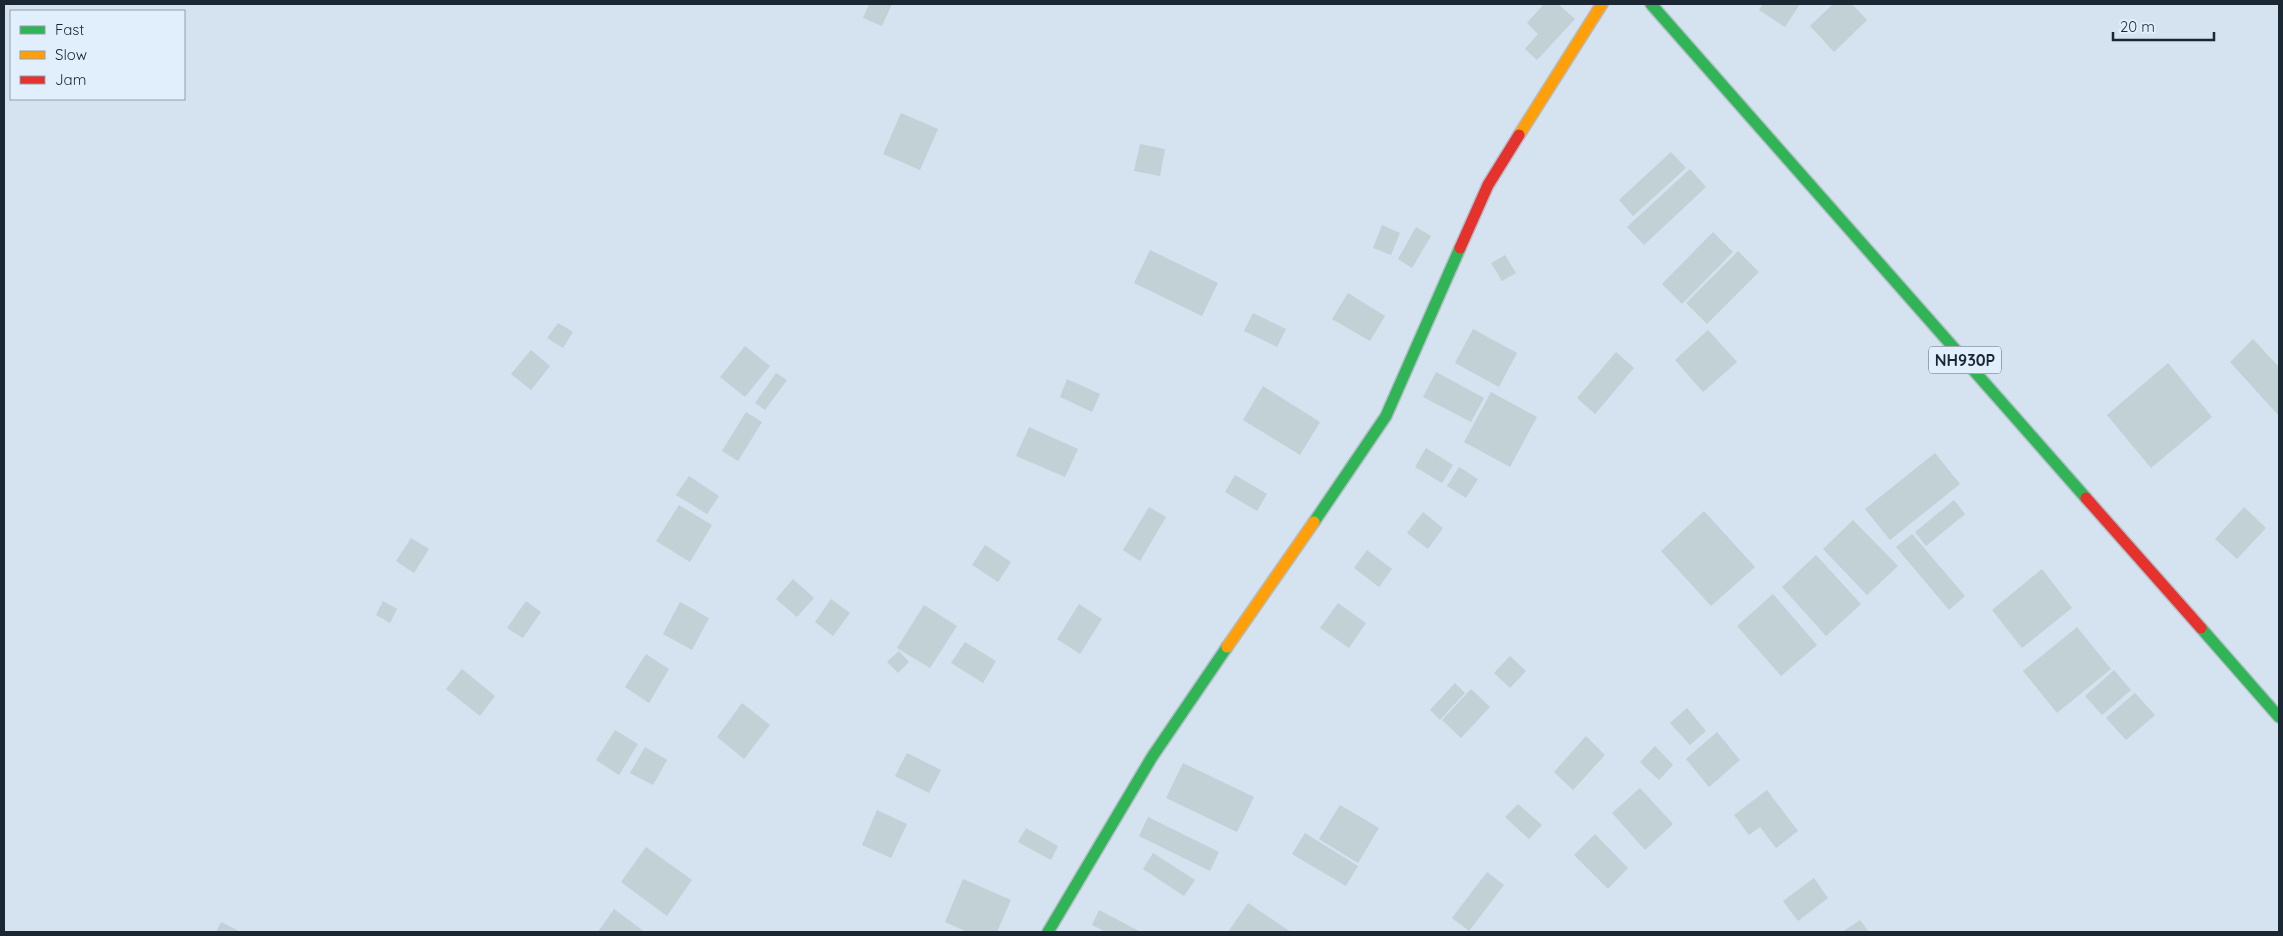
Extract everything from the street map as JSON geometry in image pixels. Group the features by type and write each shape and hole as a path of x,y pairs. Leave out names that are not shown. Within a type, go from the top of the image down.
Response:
{"main road":[{"path":"1048,932 1152,757 1386,416 1488,185 1602,4"},
{"name":"NH930P","path":"1650,4 2279,717"}],"building":[{"path":"869,4 892,4 882,26 863,18"},
{"path":"1544,4 1558,4 1575,19 1537,60 1525,49 1538,34 1527,23"},
{"path":"1763,4 1800,4 1785,27 1759,10"},
{"path":"1833,4 1852,4 1867,20 1834,52 1810,26"},
{"path":"901,113 938,129 920,170 883,154"},
{"path":"1140,144 1165,149 1160,176 1134,171"},
{"path":"1671,152 1686,168 1633,216 1619,200"},
{"path":"1690,169 1706,187 1644,245 1627,227"},
{"path":"1382,225 1400,233 1391,255 1373,248"},
{"path":"1416,227 1431,236 1412,268 1398,259"},
{"path":"1713,232 1733,252 1682,304 1662,284"},
{"path":"1150,250 1218,283 1202,316 1134,283"},
{"path":"1738,251 1759,272 1707,324 1686,303"},
{"path":"1505,255 1516,273 1502,281 1491,263"},
{"path":"1348,293 1385,316 1370,341 1332,319"},
{"path":"1253,313 1286,329 1277,347 1244,331"},
{"path":"558,323 573,332 563,348 547,338"},
{"path":"1473,329 1517,353 1499,387 1455,363"},
{"path":"1708,330 1737,362 1703,392 1675,360"},
{"path":"2253,339 2279,367 2279,416 2230,362"},
{"path":"745,346 770,366 745,397 720,377"},
{"path":"531,350 550,366 531,390 511,374"},
{"path":"1616,352 1634,368 1595,414 1577,398"},
{"path":"2168,363 2212,417 2151,468 2107,415"},
{"path":"1436,372 1484,398 1471,422 1423,397"},
{"path":"776,373 787,380 765,410 755,403"},
{"path":"1067,379 1100,394 1092,412 1060,397"},
{"path":"1263,386 1320,422 1300,455 1243,420"},
{"path":"1491,392 1537,417 1510,467 1464,442"},
{"path":"746,412 762,422 738,461 722,451"},
{"path":"1029,427 1078,449 1065,477 1016,456"},
{"path":"1426,448 1453,465 1442,483 1415,467"},
{"path":"1935,453 1960,484 1890,540 1865,509"},
{"path":"1459,467 1478,479 1466,498 1447,486"},
{"path":"1235,475 1267,494 1257,511 1225,492"},
{"path":"689,476 719,496 707,514 676,495"},
{"path":"1954,500 1965,514 1926,546 1915,532"},
{"path":"679,505 712,525 690,562 656,541"},
{"path":"1149,507 1166,517 1140,561 1123,550"},
{"path":"2244,507 2266,528 2237,559 2215,539"},
{"path":"1704,511 1755,567 1711,606 1661,551"},
{"path":"1423,512 1443,528 1428,549 1407,533"},
{"path":"1853,520 1898,566 1867,595 1823,549"},
{"path":"1912,534 1965,596 1949,610 1896,547"},
{"path":"411,538 429,549 414,573 396,561"},
{"path":"985,545 1011,562 998,582 972,565"},
{"path":"1367,550 1392,569 1379,587 1354,568"},
{"path":"1816,555 1861,604 1826,636 1782,587"},
{"path":"2042,569 2072,608 2022,648 1992,610"},
{"path":"793,579 814,598 797,617 776,599"},
{"path":"1773,594 1817,645 1781,676 1737,626"},
{"path":"831,599 850,613 833,636 815,622"},
{"path":"383,601 397,609 390,623 376,615"},
{"path":"526,601 541,612 523,638 507,628"},
{"path":"680,602 709,618 692,650 663,634"},
{"path":"1338,603 1366,623 1349,648 1320,628"},
{"path":"1079,604 1102,619 1080,654 1057,639"},
{"path":"924,605 957,626 930,668 897,648"},
{"path":"2077,627 2111,669 2057,713 2023,671"},
{"path":"965,642 996,661 983,683 951,663"},
{"path":"899,651 909,662 898,673 887,662"},
{"path":"646,654 669,669 649,703 625,687"},
{"path":"1510,656 1526,671 1510,688 1494,673"},
{"path":"462,669 495,696 480,716 446,689"},
{"path":"2114,670 2131,690 2102,715 2085,696"},
{"path":"1455,683 1465,693 1440,720 1430,710"},
{"path":"1471,689 1490,707 1461,738 1442,720"},
{"path":"2135,693 2155,715 2126,740 2106,718"},
{"path":"742,703 770,725 744,759 717,737"},
{"path":"1687,708 1706,731 1690,745 1670,723"},
{"path":"615,730 638,744 619,775 596,760"},
{"path":"1717,732 1740,760 1709,787 1686,759"},
{"path":"1586,736 1605,755 1573,790 1554,772"},
{"path":"1655,746 1673,765 1659,780 1640,762"},
{"path":"645,747 667,760 653,785 630,773"},
{"path":"907,753 941,770 929,793 895,776"},
{"path":"1183,763 1254,797 1237,832 1166,798"},
{"path":"1640,788 1673,824 1645,850 1612,813"},
{"path":"1767,790 1798,831 1776,848 1760,827 1749,835 1734,815"},
{"path":"1518,804 1542,825 1529,839 1505,817"},
{"path":"1340,805 1379,828 1358,863 1319,839"},
{"path":"877,810 907,824 891,858 862,845"},
{"path":"1148,817 1219,852 1210,871 1139,836"},
{"path":"1026,828 1058,846 1051,860 1018,842"},
{"path":"1305,833 1358,866 1346,886 1292,854"},
{"path":"1595,834 1628,868 1608,889 1574,855"},
{"path":"646,847 692,880 667,916 621,882"},
{"path":"1153,853 1195,880 1184,896 1143,869"},
{"path":"1487,872 1504,885 1469,931 1452,918"},
{"path":"1814,878 1828,898 1798,921 1783,901"},
{"path":"963,879 1011,900 997,932 967,932 945,922"},
{"path":"1248,903 1291,932 1228,932"},
{"path":"614,909 645,932 598,932"},
{"path":"1099,910 1139,931 1106,932 1092,925"},
{"path":"1860,920 1869,932 1842,932"},
{"path":"221,922 241,932 216,932"}],"traffic: fast":[{"path":"1651,4 2086,498"},
{"path":"1314,522 1386,416 1460,248"},
{"path":"2201,628 2279,717"},
{"path":"1048,932 1152,757 1227,647"}],"traffic: slow":[{"path":"1519,135 1602,4"},
{"path":"1227,647 1314,522"}],"traffic: jam":[{"path":"1460,248 1488,185 1519,135"},
{"path":"2086,498 2201,628"}]}
